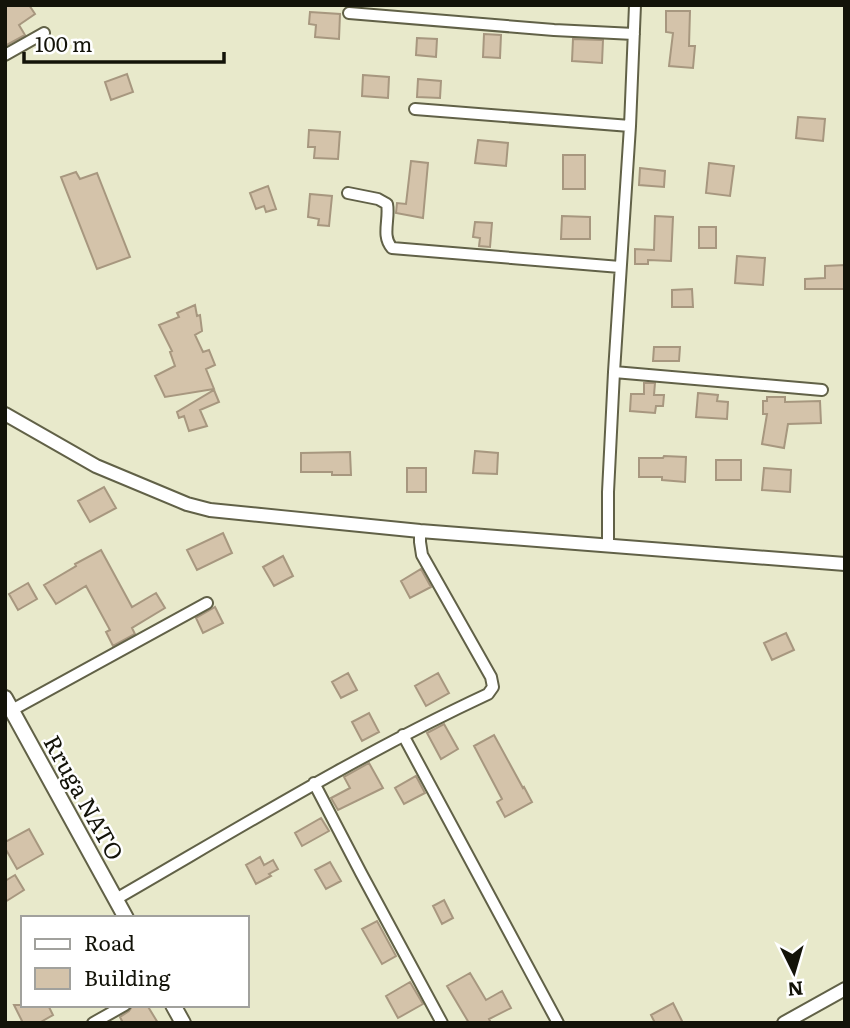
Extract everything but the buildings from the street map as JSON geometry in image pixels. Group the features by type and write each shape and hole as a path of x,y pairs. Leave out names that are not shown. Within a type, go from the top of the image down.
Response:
{"main road":[{"name":"Rruga NATO","path":"9,704 125,916"},
{"path":"174,1007 183,1023"}],"street":[{"path":"608,545 614,372 635,5"},
{"path":"349,13 634,34"},
{"path":"5,55 44,33"},
{"path":"415,109 630,126"},
{"path":"348,193 378,199 387,204 387,241 392,248 620,267"},
{"path":"614,372 822,390"},
{"path":"5,414 96,466 187,504 210,510 420,531 845,564"},
{"path":"116,900 314,783 403,735 488,694 493,687 491,677 422,555 420,531"},
{"path":"9,704 207,603"},
{"path":"403,735 558,1023"},
{"path":"314,783 442,1023"},
{"path":"783,1023 845,989"},
{"path":"93,1023 121,1007"}]}
